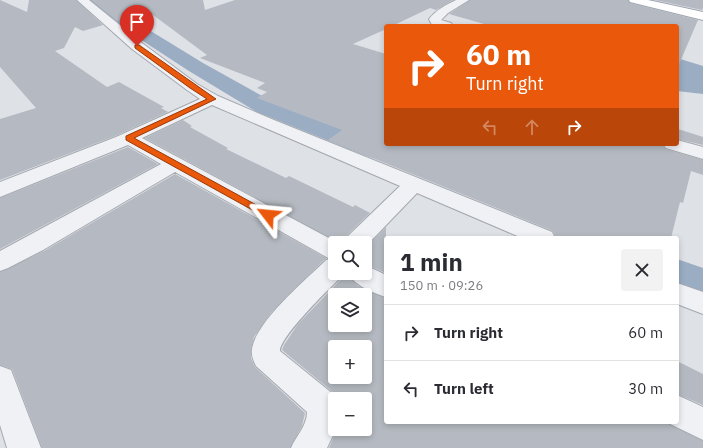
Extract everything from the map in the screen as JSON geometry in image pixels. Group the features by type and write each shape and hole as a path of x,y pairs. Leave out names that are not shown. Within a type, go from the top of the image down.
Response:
{"main road":[{"path":"634,0 703,16"}],"street":[{"path":"82,0 137,46 187,83 212,99 268,124 539,236"},
{"path":"441,24 436,22 435,19 444,11 464,0"},
{"path":"0,190 129,138 212,99"},
{"path":"129,138 328,248"},
{"path":"679,146 703,153"},
{"path":"0,262 175,164"},
{"path":"362,236 414,184"},
{"path":"308,448 321,429 325,417 322,406 266,357 266,348 269,338 281,323 328,274"},
{"path":"372,279 384,286"},
{"path":"679,294 703,303"},
{"path":"0,380 24,448"},
{"path":"679,412 703,424"}],"water":[{"path":"679,59 703,66 703,94 679,91"}],"building":[{"path":"0,0 27,12 29,0 76,0 103,25 83,31 75,27 64,48 55,51 107,87 119,82 164,107 161,108 168,112 115,136 0,180 0,119 36,108 0,67"},
{"path":"91,0 203,0 205,10 235,0 453,0 436,10 430,8 396,24 384,24 384,30 353,44 384,53 384,146 664,146 666,149 703,160 703,175 691,171 683,203 680,202 672,236 555,236 553,231 328,140 342,130 257,98 267,92 257,88 265,83 200,58 207,55 149,12 117,21"},
{"path":"470,0 628,0 630,3 698,20 679,64 679,24 484,24 449,14"},
{"path":"655,0 703,0 703,8 702,10"},
{"path":"183,120 192,126 190,127 228,148 226,149 286,178 289,176 353,207 355,205 370,213 346,236 328,237 145,138"},
{"path":"679,129 703,137 703,145 679,139"},
{"path":"128,147 158,164 0,249 0,198"},
{"path":"175,174 326,258 271,313 254,337 251,349 251,358 255,367 305,413 302,426 290,448 42,448 12,369 0,365 0,272 44,251"},
{"path":"386,227 386,236 384,236 384,272 372,267 372,241"},
{"path":"340,280 352,280 363,288 333,288"},
{"path":"372,292 384,297 384,424 669,424 703,441 703,448 329,448 334,436 372,436 372,392 333,392 282,350 298,324 328,293 328,332 372,332"},
{"path":"679,362 703,374 703,405 679,395"}],"waterway":[{"path":"97,0 112,14 196,67 265,107 373,150"},
{"path":"679,273 703,282"}],"route":[{"path":"137,46 192,87 212,99 129,138 268,215"}]}
